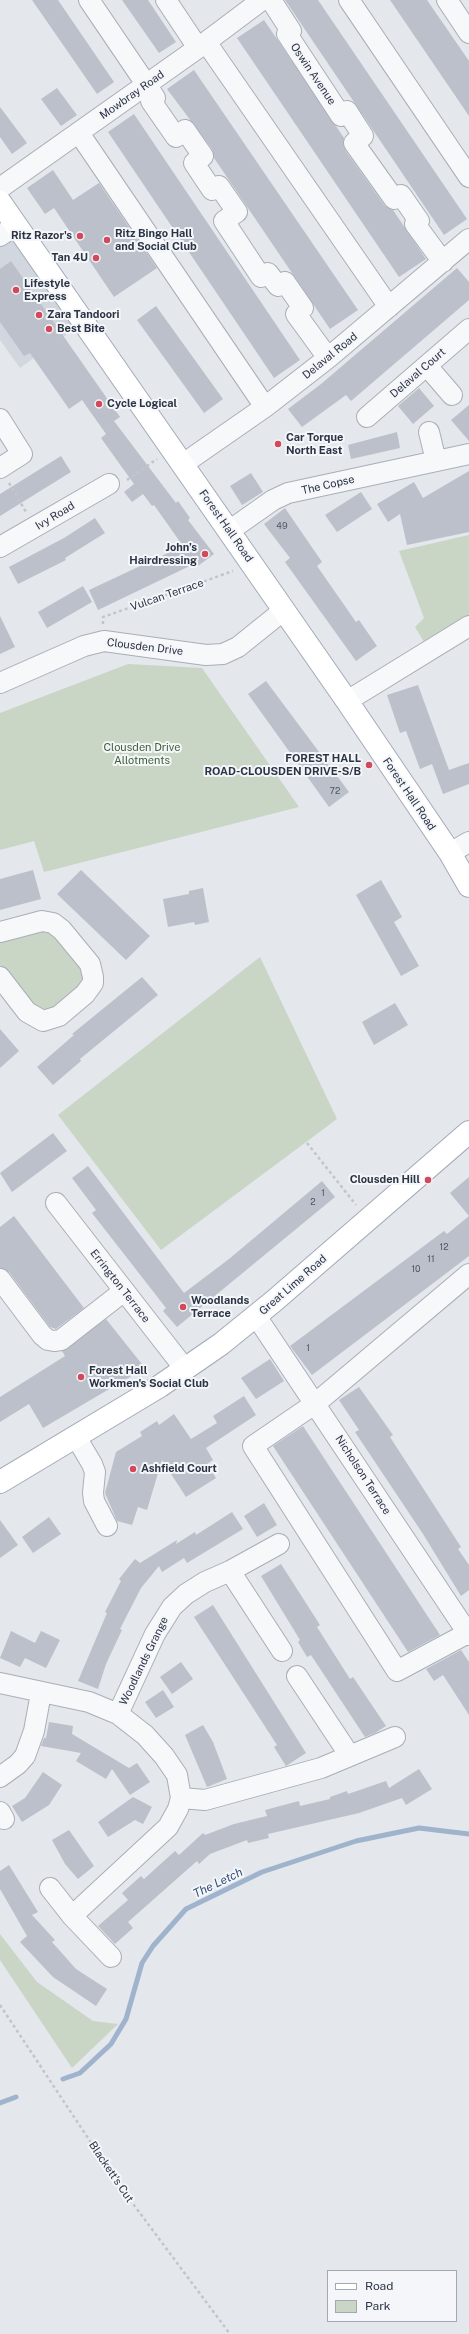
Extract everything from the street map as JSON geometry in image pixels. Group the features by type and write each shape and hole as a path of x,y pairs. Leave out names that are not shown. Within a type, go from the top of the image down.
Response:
{"main road":[{"name":"Forest Hall Road","path":"0,202 8,231 178,456 450,853 469,886"},
{"name":"Great Lime Road","path":"1,1479 76,1437 186,1369 256,1316 368,1220 458,1148 469,1132"}],"street":[{"path":"89,0 155,98 151,101 176,137 185,130 203,156 194,162 212,190 219,186 237,212 224,221 261,277 268,273 278,286 285,282 303,308 296,314 328,358"},
{"path":"166,0 202,45 389,307"},
{"name":"Mowbray Road","path":"0,188 202,45 262,0"},
{"name":"Oswin Avenue","path":"271,0 291,31 287,34 341,116 347,112 363,136 354,142 394,199 401,194 419,222 415,224 442,262"},
{"path":"348,0 469,177"},
{"path":"447,0 469,33"},
{"path":"79,133 265,407"},
{"name":"Delaval Road","path":"178,456 265,407 328,358 442,262 465,249"},
{"name":"Delaval Court","path":"367,417 469,329"},
{"path":"427,366 452,395"},
{"path":"0,419 22,454 0,468"},
{"path":"429,432 436,461"},
{"name":"The Copse","path":"229,531 273,500 288,494 469,454"},
{"name":"Ivy Road","path":"0,547 36,528 109,484"},
{"name":"Clousden Drive","path":"0,683 84,646 104,641 206,655 224,654 238,646 284,610"},
{"path":"347,701 469,626"},
{"path":"450,853 469,842"},
{"path":"0,932 42,921 53,923 62,930 90,964 94,977 93,983 85,994 59,1016 43,1021 27,1012 0,977"},
{"name":"Errington Terrace","path":"56,1203 186,1369"},
{"path":"468,1634 397,1671 254,1446 316,1403 469,1274"},
{"path":"0,1279 42,1335 48,1340 54,1341 61,1340 124,1291"},
{"name":"Nicholson Terrace","path":"256,1316 316,1403 468,1634"},
{"path":"76,1437 95,1472 93,1493 94,1501 107,1526"},
{"name":"Woodlands Grange","path":"118,1714 155,1634 172,1607 186,1594 205,1582 230,1571 279,1544"},
{"path":"230,1571 282,1651"},
{"path":"297,1676 350,1756"},
{"name":"Woodlands Grange","path":"0,1683 41,1693 89,1702 118,1714 145,1735 173,1766 180,1786 181,1798"},
{"path":"0,1777 14,1767 25,1756 34,1731 41,1693"},
{"path":"72,1916 168,1827 178,1809 181,1798 205,1800 321,1768 395,1737"},
{"path":"50,1888 72,1916 111,1957"}],"path":[{"path":"109,484 124,482 178,456"},
{"path":"0,468 36,528"},
{"name":"Vulcan Terrace","path":"104,641 103,617 252,564"},
{"path":"307,1143 368,1220"},
{"name":"Blackett's Cut","path":"0,2005 119,2185 230,2334"}],"shaded area":[{"path":"0,187 92,316 20,368 0,340"}],"green space":[{"path":"469,535 469,629 429,650 415,627 424,618 399,551"},
{"name":"Clousden Drive Allotments","path":"128,664 202,668 299,807 44,872 34,841 0,850 0,713"},
{"path":"50,930 84,969 86,981 50,1013 35,1010 0,965 0,940"},
{"path":"260,957 337,1119 161,1250 58,1115"},
{"path":"0,1934 37,1982 93,2021 118,2024 72,2068 0,1960"}],"building":[{"path":"32,0 58,0 114,82 97,94"},
{"path":"122,0 148,0 176,42 159,53"},
{"path":"285,0 318,0 467,219 444,235"},
{"path":"390,0 427,0 469,61 469,116"},
{"path":"264,20 344,138 345,150 385,206 393,210 426,259 399,277 237,38"},
{"path":"194,70 358,310 330,329 214,158 212,149 167,89"},
{"path":"57,88 77,115 61,126 41,99"},
{"path":"0,107 27,143 12,154 0,137"},
{"path":"134,114 300,360 274,378 108,132"},
{"name":"Ritz Bingo Hall and Social Club","path":"53,170 73,200 99,183 157,268 114,297 54,208 45,214 27,188"},
{"path":"11,261 120,417 114,421 176,503 178,501 190,518 188,520 214,554 198,566 196,563 98,610 89,590 183,546 154,505 152,506 143,494 132,502 124,492 134,484 101,438 106,434 82,400 69,409 30,353 24,356 0,322 0,269"},
{"path":"457,268 469,282 469,300 351,401 346,395 302,427 288,409 321,384"},
{"path":"156,306 223,399 204,413 137,320"},
{"path":"419,388 434,406 413,424 398,406"},
{"path":"469,405 469,441 451,420"},
{"path":"397,432 400,448 351,459 348,445"},
{"path":"61,456 71,472 0,516 0,494"},
{"path":"469,471 469,532 407,545 400,514 388,522 377,504 414,482 423,498"},
{"path":"251,473 263,492 242,505 230,486"},
{"path":"361,492 372,509 337,532 325,515"},
{"path":"285,508 322,562 317,566 356,622 359,620 377,646 356,661 285,562 290,558 264,524"},
{"path":"95,518 105,533 65,558 66,560 18,584 9,567 64,538"},
{"path":"83,586 92,602 47,628 38,612"},
{"path":"0,616 15,647 0,654"},
{"path":"266,681 349,792 329,807 248,694"},
{"path":"418,685 449,770 469,763 469,784 443,794 432,764 420,769 406,731 400,733 387,695"},
{"path":"33,870 41,899 0,910 0,879"},
{"path":"81,870 150,936 126,960 57,894"},
{"path":"381,880 402,917 394,922 419,966 401,976 356,895"},
{"path":"203,888 209,922 195,925 194,922 168,927 163,899 189,894 189,891"},
{"path":"142,977 158,995 80,1059 81,1061 53,1085 37,1067 74,1035 72,1034"},
{"path":"395,1003 408,1025 374,1045 362,1022"},
{"path":"0,1029 19,1051 0,1068"},
{"path":"53,1133 67,1151 12,1192 0,1173"},
{"path":"88,1166 184,1293 229,1259 322,1181 335,1197 177,1327 163,1311 166,1308 92,1213 96,1210 72,1178"},
{"path":"469,1177 469,1216 450,1193"},
{"path":"14,1216 84,1308 56,1329 50,1327 9,1272 0,1268 0,1227"},
{"path":"469,1216 469,1256 312,1375 290,1346 444,1231 447,1234"},
{"name":"Forest Hall Workmen's Social Club","path":"106,1319 145,1368 43,1428 29,1404 0,1422 0,1397 65,1356 62,1351"},
{"path":"270,1359 284,1381 256,1399 241,1378"},
{"path":"359,1387 393,1435 390,1437 461,1547 458,1549 469,1565 469,1590 461,1596 423,1534 355,1432 359,1430 339,1400"},
{"name":"Ashfield Court","path":"244,1396 256,1415 206,1448 213,1460 207,1464 216,1478 186,1497 162,1460 147,1510 138,1507 132,1525 117,1521 105,1493 116,1452 142,1436 140,1432 157,1421 159,1425 174,1414 191,1439 217,1423 213,1416"},
{"path":"303,1426 440,1635 408,1652 273,1446"},
{"path":"264,1503 277,1525 257,1537 244,1516"},
{"path":"232,1512 243,1529 187,1563 184,1558 162,1572 159,1566 141,1588 120,1629 122,1630 106,1664 98,1689 78,1681 107,1613 105,1612 121,1581 119,1579 135,1559 140,1563 177,1540 176,1544 195,1532 196,1535"},
{"path":"49,1517 61,1534 33,1553 22,1537"},
{"path":"0,1520 18,1545 0,1558"},
{"path":"281,1564 320,1625 317,1627 350,1679 353,1677 386,1726 375,1733 365,1737 311,1655 307,1657 298,1642 300,1640 261,1576"},
{"path":"213,1605 306,1753 286,1766 274,1747 277,1745 194,1617"},
{"path":"11,1631 35,1643 41,1631 60,1640 46,1668 25,1658 20,1667 0,1658"},
{"path":"461,1650 469,1662 469,1715 443,1675 434,1681 426,1669"},
{"path":"181,1662 193,1679 172,1694 160,1677"},
{"path":"163,1690 174,1707 156,1718 145,1702"},
{"path":"49,1722 73,1726 72,1734 129,1768 137,1763 150,1782 130,1795 112,1769 106,1779 76,1761 81,1753 41,1746 44,1738 46,1738"},
{"path":"203,1725 213,1742 227,1779 207,1787 185,1735"},
{"path":"419,1769 432,1789 406,1805 402,1798 359,1813 268,1834 269,1838 248,1843 247,1840 210,1854 199,1864 197,1861 128,1922 133,1928 115,1944 98,1926 128,1900 122,1893 141,1876 144,1879 175,1851 179,1855 203,1833 205,1835 234,1824 267,1816 265,1810 299,1801 300,1806 330,1799 330,1797 347,1791 348,1794 386,1781 389,1788"},
{"path":"43,1772 62,1785 49,1805 22,1822 12,1806 25,1798"},
{"path":"133,1797 152,1807 143,1824 135,1820 108,1837 98,1822"},
{"path":"69,1830 94,1866 78,1879 65,1864 52,1840"},
{"path":"9,1865 38,1912 32,1915 55,1940 52,1942 76,1969 107,1989 96,2006 53,1977 20,1942 27,1936 0,1889 0,1871"}],"waterway":[{"name":"The Letch","path":"63,2079 80,2073 111,2044 126,2019 142,1963 153,1946 186,1909 262,1872 356,1841 419,1828 469,1834"},
{"name":"The Letch","path":"0,2103 16,2097"}],"place":[{"name":"Ritz Razor's","path":"80,236"},
{"name":"Ritz Bingo Hall and Social Club","path":"107,240"},
{"name":"Tan 4U","path":"96,258"},
{"name":"Lifestyle Express","path":"16,290"},
{"name":"Zara Tandoori","path":"39,315"},
{"name":"Best Bite","path":"49,329"},
{"name":"Cycle Logical","path":"99,404"},
{"name":"Car Torque North East","path":"278,444"},
{"name":"John’s Hairdressing","path":"205,554"},
{"name":"FOREST HALL ROAD-CLOUSDEN DRIVE-S/B","path":"369,765"},
{"name":"Clousden Hill","path":"428,1180"},
{"name":"Woodlands Terrace","path":"183,1307"},
{"name":"Forest Hall Workmen's Social Club","path":"81,1377"},
{"name":"Ashfield Court","path":"133,1469"}]}
